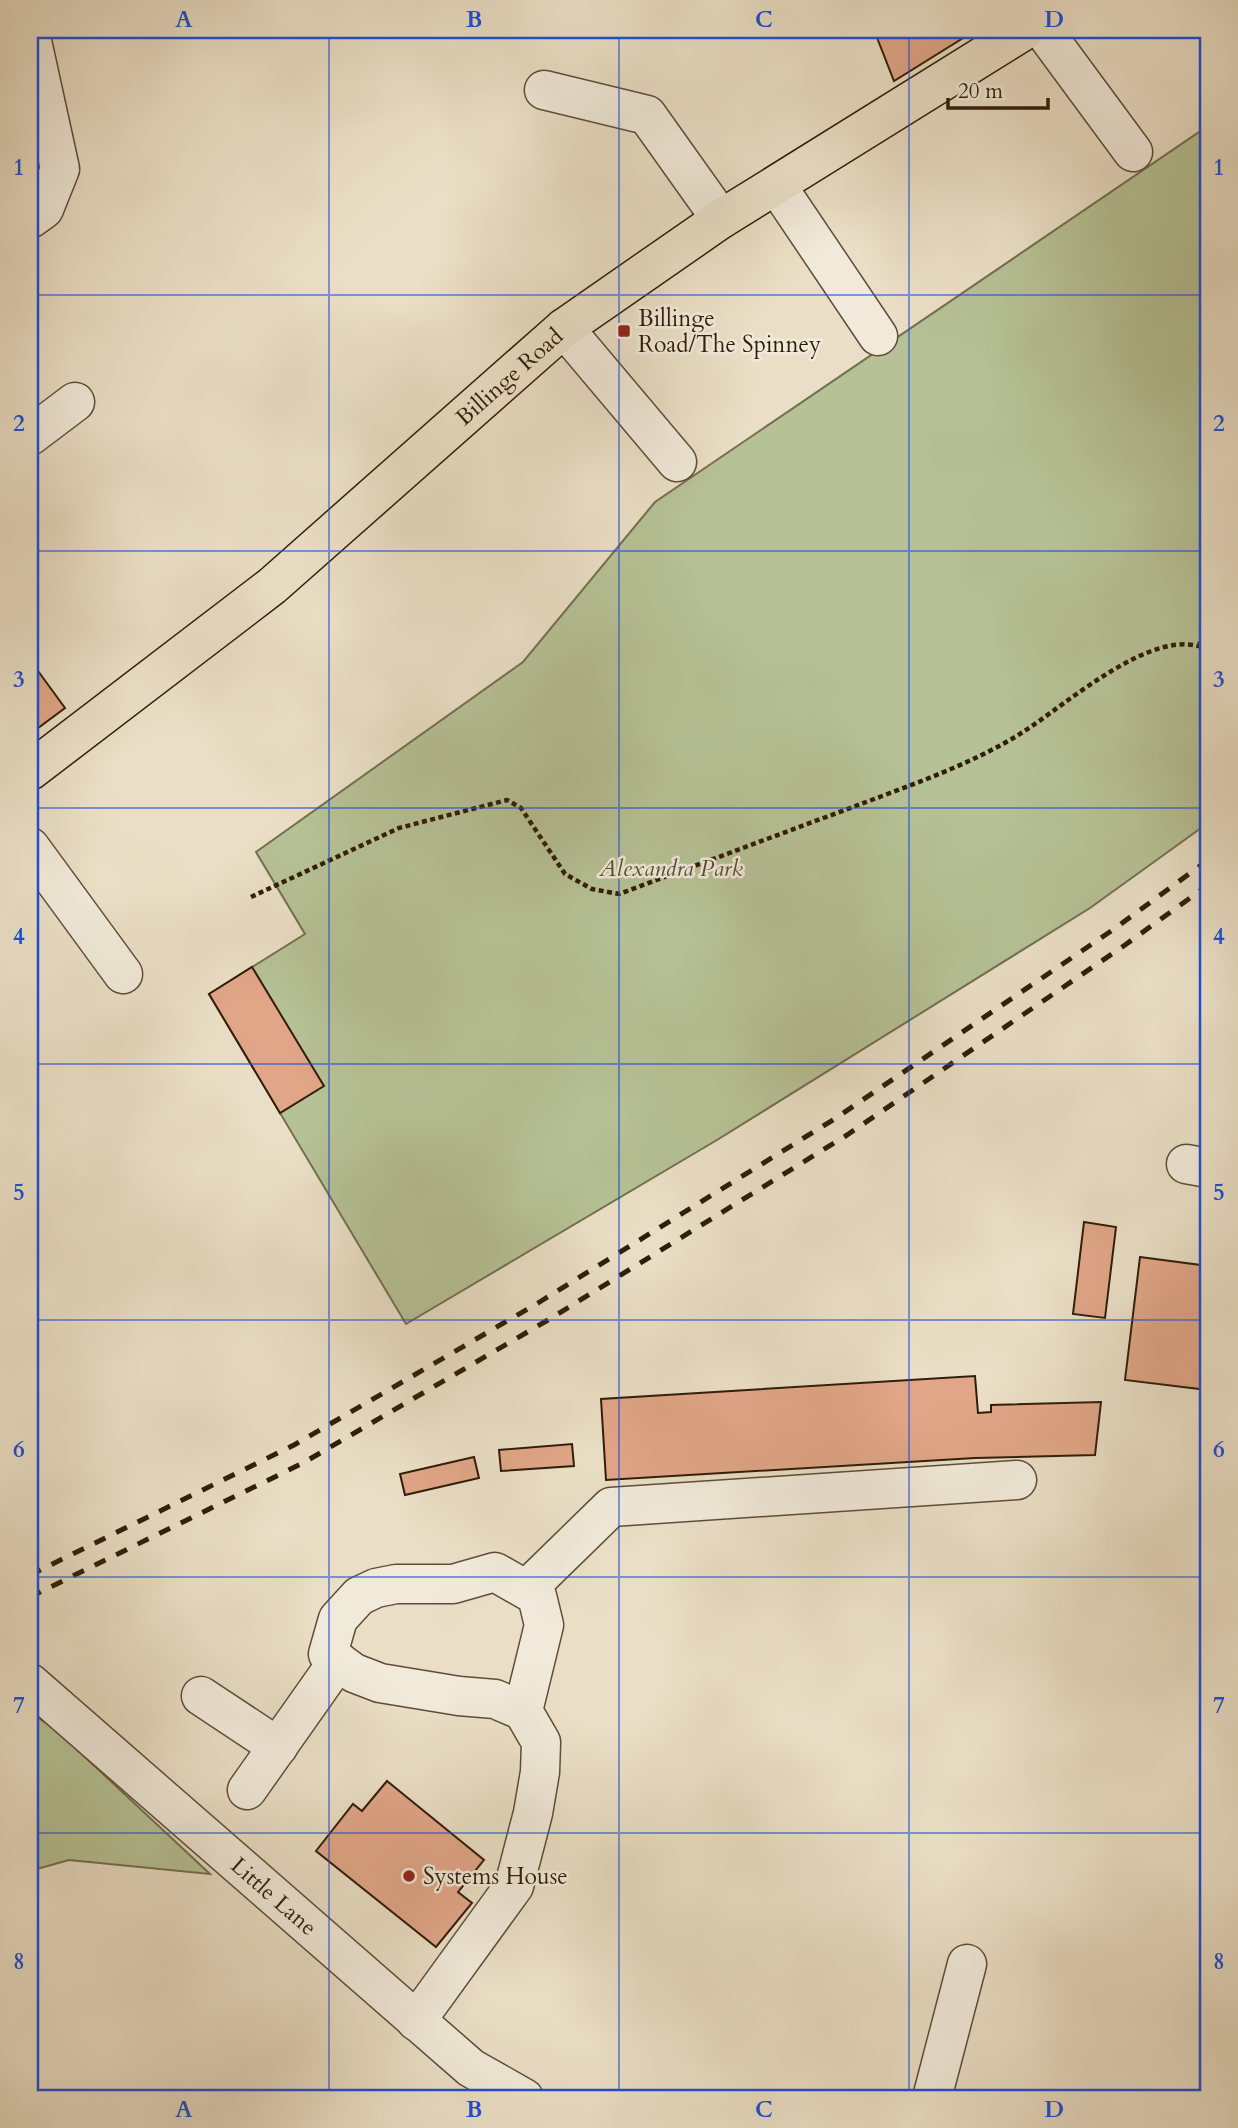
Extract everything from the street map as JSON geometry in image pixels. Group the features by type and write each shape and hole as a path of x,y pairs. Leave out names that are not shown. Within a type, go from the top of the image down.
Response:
{"main road":[{"name":"Billinge Road","path":"30,771 272,586 564,328 721,219 1025,30"}],"street":[{"path":"30,219 44,209 60,169 30,32 45,30"},
{"path":"1043,30 1133,152"},
{"path":"544,90 647,116 721,219"},
{"path":"777,186 878,336"},
{"path":"564,328 677,462"},
{"path":"30,436 75,402"},
{"path":"30,847 123,974"},
{"path":"527,1590 611,1507 1017,1480"},
{"path":"416,2021 514,1886 533,1813 540,1772 541,1742 523,1711 495,1699 380,1683 354,1673 328,1654 338,1619 359,1596 376,1588 396,1584 453,1584 495,1572 537,1596 544,1625 523,1711"},
{"path":"247,1790 338,1661"},
{"name":"Little Lane","path":"30,1683 471,2068 524,2098"},
{"path":"201,1696 278,1747"},
{"path":"932,2098 967,1964"}],"path":[{"path":"251,897 399,828 507,800 521,808 565,874 592,889 619,894 950,769 1020,734 1097,680 1140,656 1169,645 1198,645 1208,641"},
{"path":"1198,645 1208,650"}],"green space":[{"name":"Alexandra Park","path":"1208,126 1208,823 1090,908 717,1140 406,1324 209,994 305,934 256,852 523,662 655,502"},
{"path":"30,1712 56,1730 210,1874 69,1860 30,1871"}],"building":[{"path":"874,30 976,30 894,81"},
{"path":"30,660 65,708 30,734"},
{"path":"252,967 324,1086 280,1113 209,994"},
{"path":"1084,1222 1116,1227 1105,1318 1073,1314"},
{"path":"1140,1257 1208,1266 1208,1390 1125,1380"},
{"path":"975,1376 978,1413 991,1412 991,1405 1101,1402 1095,1455 975,1458 606,1480 601,1399"},
{"path":"572,1444 574,1466 501,1471 499,1450"},
{"path":"474,1457 479,1478 405,1495 400,1474"},
{"name":"Systems House","path":"387,1781 484,1860 458,1892 472,1903 436,1947 316,1851 353,1804 362,1811"}],"railway":[{"path":"30,1575 294,1445 538,1303 836,1118 1114,929 1208,860"},
{"path":"30,1597 303,1463 548,1320 847,1135 1208,885"}],"place":[{"name":"Billinge Road/The Spinney","path":"624,331"},
{"name":"Systems House","path":"409,1876"}]}
